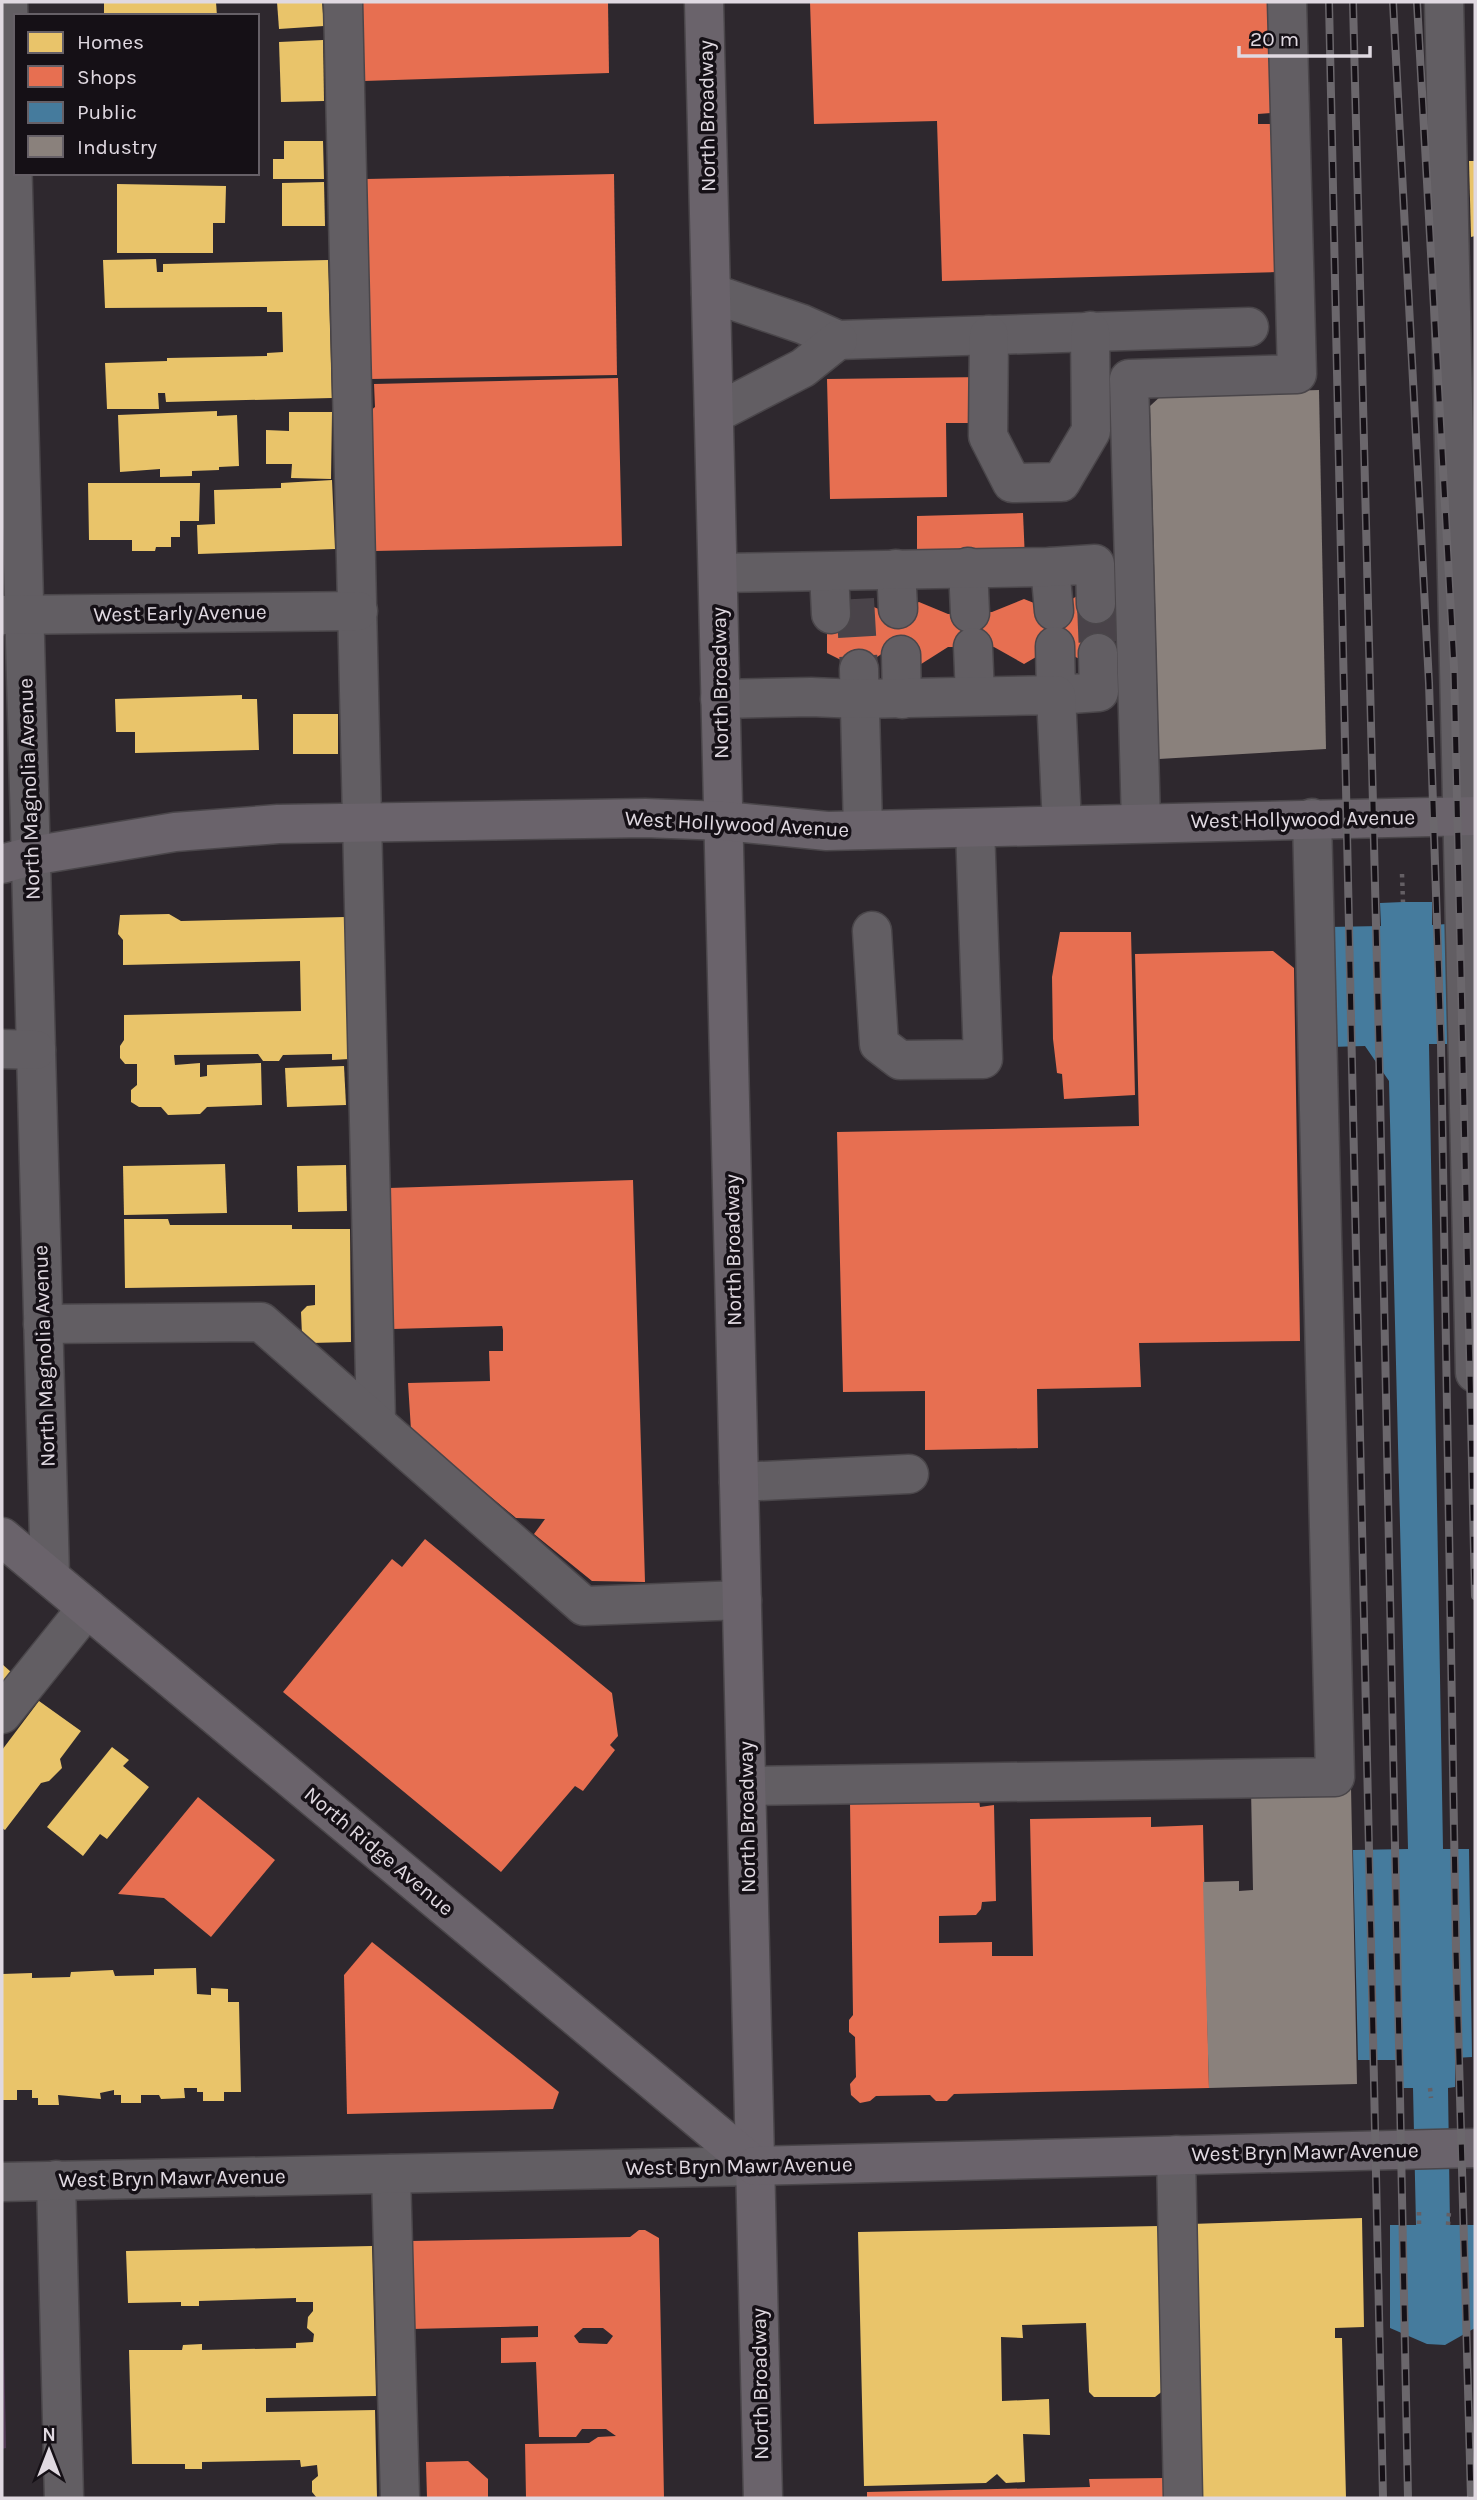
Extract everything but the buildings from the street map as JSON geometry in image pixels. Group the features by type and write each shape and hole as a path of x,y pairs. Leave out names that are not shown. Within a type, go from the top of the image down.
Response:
{"main road":[{"name":"North Broadway","path":"704,2 763,2498"},
{"name":"West Hollywood Avenue","path":"16,860 175,832 362,821 640,818 724,821 827,831 1469,816"},
{"name":"North Ridge Avenue","path":"2,1537 755,2166"},
{"name":"West Bryn Mawr Avenue","path":"755,2166 1475,2148"}],"street":[{"name":"North Magnolia Avenue","path":"8,2 7,176 19,1049 43,1324 50,1576"},
{"path":"343,2 376,1422"},
{"path":"1141,823 1129,379 1297,374 1287,2"},
{"path":"1444,2 1469,816 1475,1373"},
{"path":"711,293 802,324 838,340 1249,327"},
{"path":"989,335 988,436 1012,483 1061,482 1091,431 1090,331"},
{"path":"714,414 803,368 838,340"},
{"path":"718,573 842,589 896,569 1095,564 1096,604"},
{"path":"968,567 975,696"},
{"path":"1050,567 1062,825"},
{"path":"896,569 898,609"},
{"name":"West Early Avenue","path":"13,615 358,611"},
{"path":"720,699 846,680 902,699 1099,692 1098,653"},
{"path":"901,656 902,699"},
{"path":"846,680 863,830"},
{"path":"747,1786 1335,1777 1312,818"},
{"path":"872,931 879,1044 900,1060 983,1059 975,828"},
{"path":"43,1324 261,1322 584,1606 742,1600"},
{"path":"739,1482 909,1474"},
{"path":"2,1714 87,1608"},
{"path":"1176,2155 1183,2498"},
{"name":"West Bryn Mawr Avenue","path":"2,2182 755,2166"},
{"path":"391,2174 400,2498"},
{"path":"56,2180 64,2498"}],"path":[{"path":"1402,874 1403,902"},
{"path":"1430,2088 1431,2098"},
{"path":"1419,2212 1419,2225"},
{"path":"1448,2225 1449,2212"}],"shaded area":[{"path":"2,2243 6,2448 2,2449"}],"tunnel":[{"path":"855,599 859,669"},
{"path":"1096,604 1098,653"}],"railway":[{"path":"1329,2 1383,2498"},
{"path":"1353,2 1379,1045 1408,2498"},
{"path":"1393,2 1429,683 1441,1044 1456,1950 1471,2498"},
{"path":"1417,2 1454,667 1475,1596"}]}
